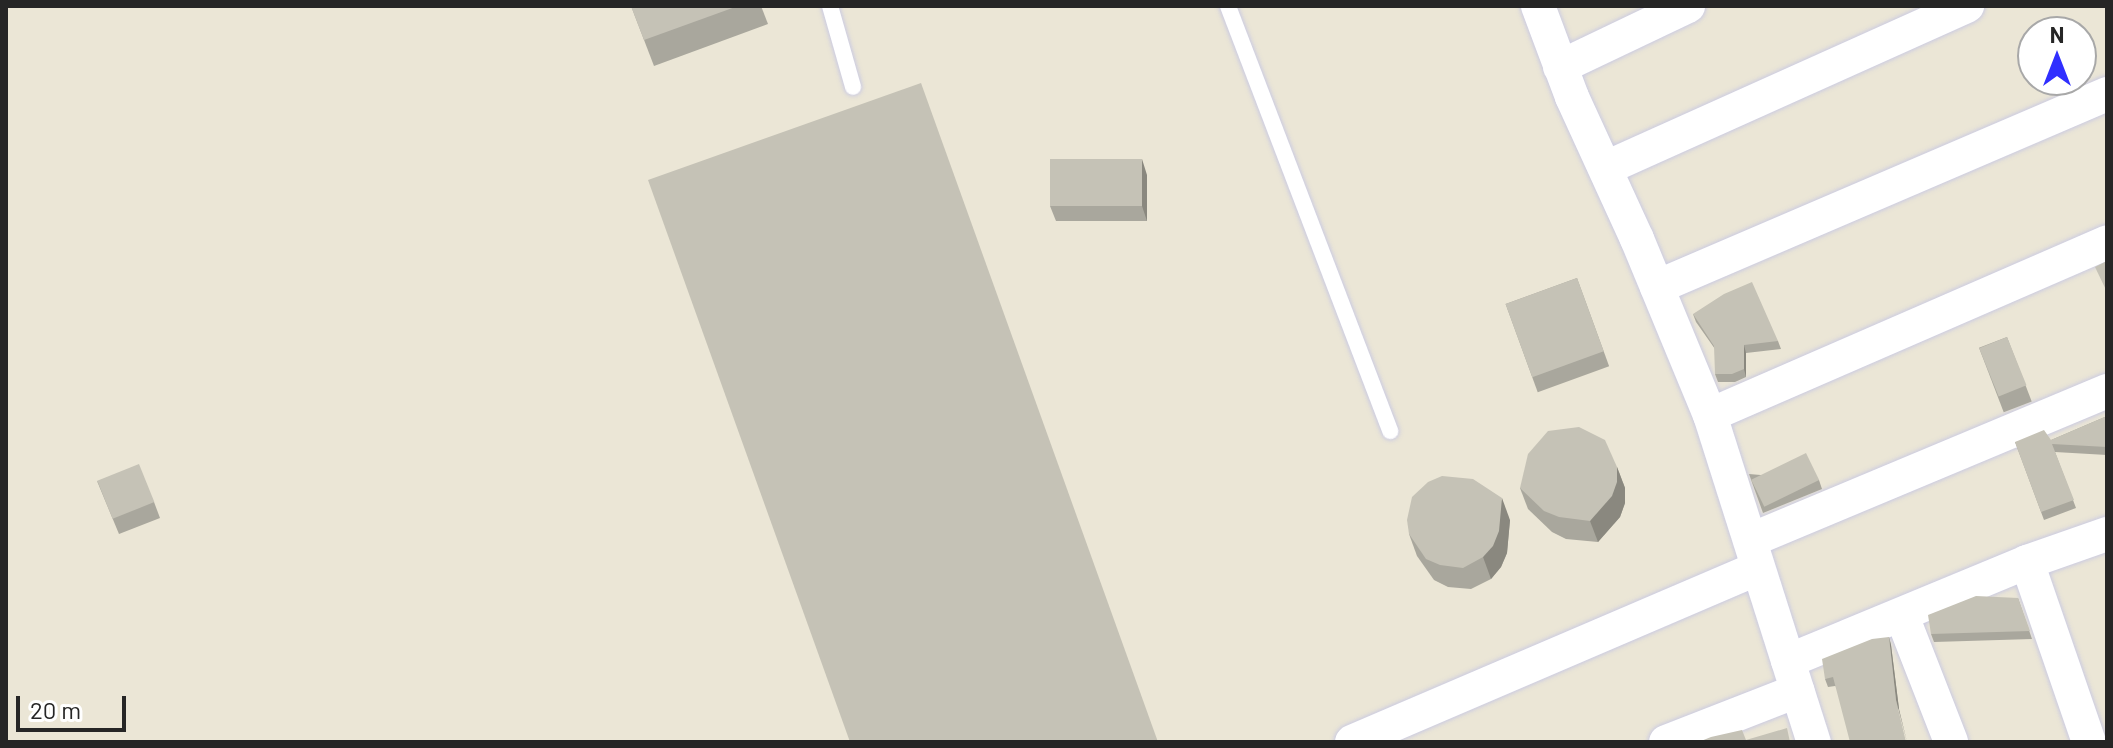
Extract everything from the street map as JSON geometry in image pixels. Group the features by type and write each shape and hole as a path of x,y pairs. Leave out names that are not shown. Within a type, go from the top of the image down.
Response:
{"street":[{"path":"1538,6 1560,67 1710,415 1814,742"},
{"path":"1560,67 1688,6"},
{"path":"1606,168 1967,6"},
{"path":"1657,287 2107,94"},
{"path":"1710,415 2107,242"},
{"path":"1352,742 2107,391"},
{"path":"1666,742 1902,616 2027,562 2107,534"},
{"path":"2027,562 2089,742"},
{"path":"1902,616 1951,742"}],"lane":[{"path":"830,6 853,87"},
{"path":"1228,6 1390,431"}],"building":[{"path":"631,6 738,6 644,40"},
{"path":"921,83 1158,742 850,742 648,180"},
{"path":"1050,159 1142,159 1142,206 1050,206"},
{"path":"2107,261 2107,292 2095,267"},
{"path":"1577,278 1604,351 1532,377 1506,304"},
{"path":"1752,282 1778,341 1744,345 1744,369 1732,374 1715,374 1714,346 1693,314 1724,294"},
{"path":"2007,337 2026,385 1999,396 1979,348"},
{"path":"2107,416 2107,447 2052,444 2074,500 2041,512 2015,442 2044,430 2051,440"},
{"path":"1579,427 1605,440 1617,467 1617,482 1612,496 1590,521 1559,517 1544,511 1520,488 1528,454 1548,431"},
{"path":"1806,453 1819,480 1764,507 1751,480"},
{"path":"139,464 154,502 113,519 97,481"},
{"path":"1442,476 1473,479 1502,498 1499,531 1493,546 1483,557 1463,568 1440,565 1426,559 1409,534 1407,520 1412,497 1428,482"},
{"path":"1976,596 2018,598 2030,631 1931,634 1928,615"},
{"path":"1889,637 1896,700 1906,742 1850,742 1833,677 1825,679 1822,659 1872,639"},
{"path":"1787,728 1790,742 1701,742 1742,730 1746,740"}]}
